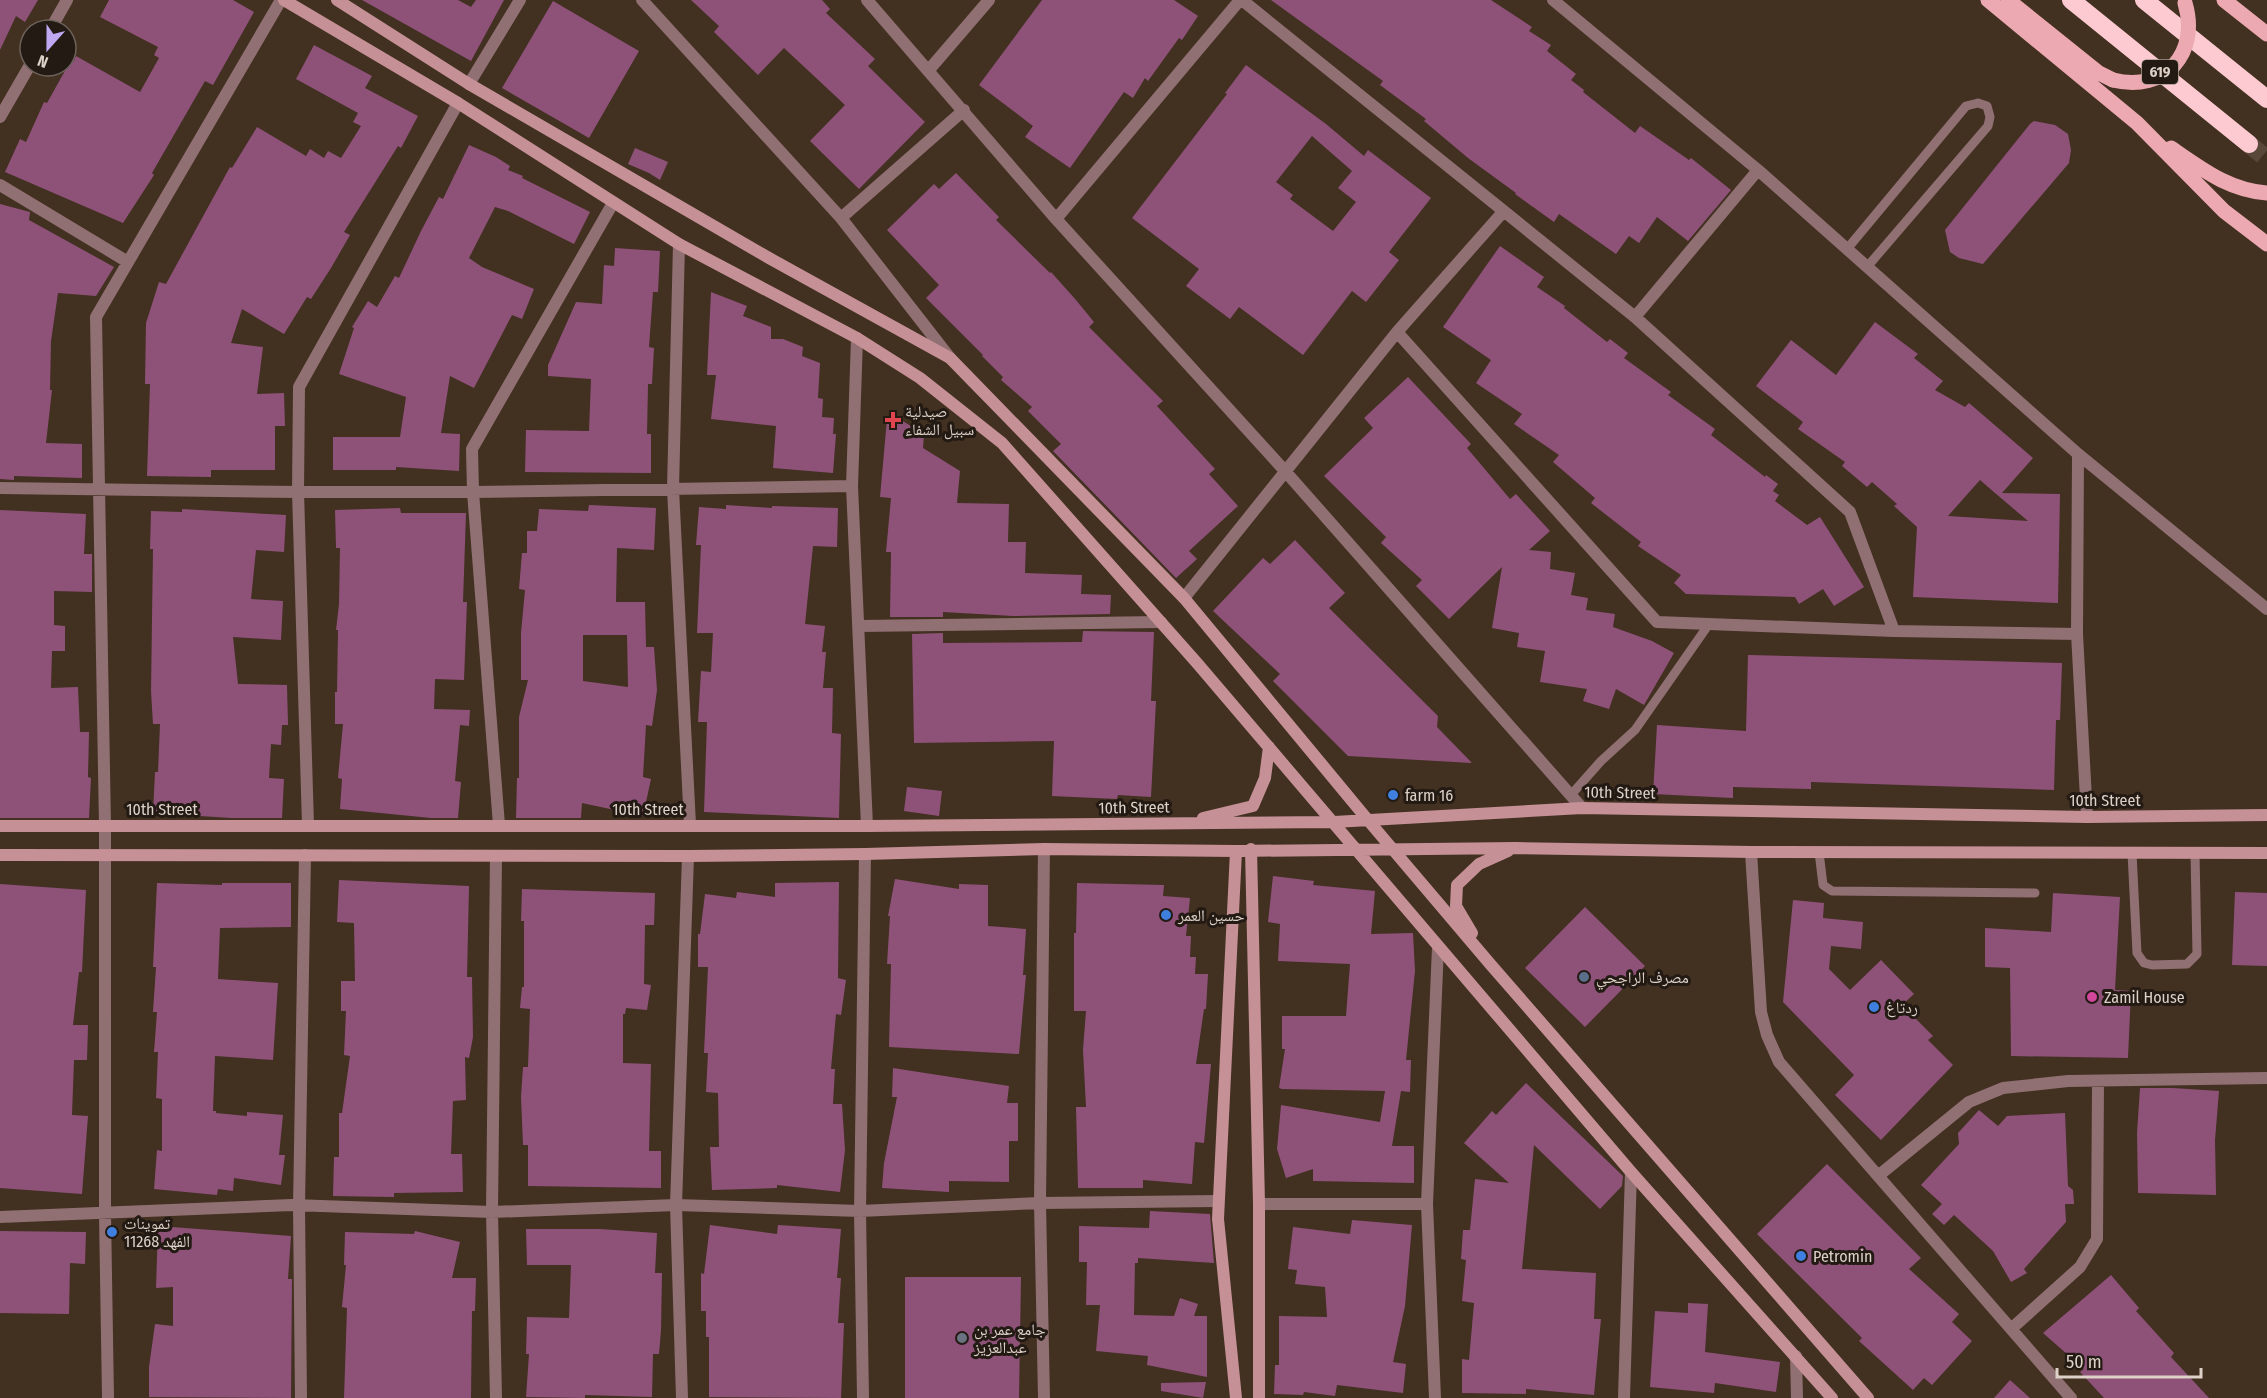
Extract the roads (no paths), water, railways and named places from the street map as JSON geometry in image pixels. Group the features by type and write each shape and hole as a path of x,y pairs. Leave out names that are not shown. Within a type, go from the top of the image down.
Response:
{"highway":[{"name":"619","path":"2071,0 2249,144"},
{"path":"2144,0 2267,99"}],"main road":[{"path":"1988,0 2137,123 2213,177 2232,186 2267,193"},
{"path":"2008,0 2099,73 2126,83 2137,83 2160,77 2179,60 2187,42 2190,21 2184,2"},
{"path":"2224,0 2267,34"},
{"path":"2137,123 2224,211 2267,244"}],"street":[{"path":"57,18 67,0"},
{"path":"108,1398 105,1214 105,826 97,489 96,317 283,0 458,103 679,244 857,338 920,378 1002,443 1334,822 1631,1172 1832,1398"},
{"path":"337,0 469,84 769,258 950,358"},
{"path":"469,84 520,0"},
{"path":"642,0 841,218 950,358 1184,597 1491,965 1868,1398"},
{"path":"867,0 1056,219 1285,471 1582,808"},
{"path":"927,71 989,0"},
{"path":"1056,219 1241,0 1635,317 1850,512 1894,632"},
{"path":"1556,1 1758,170 2078,454 2267,609"},
{"path":"2237,10 2267,23"},
{"path":"0,117 22,78"},
{"path":"308,825 298,492 299,387 458,103"},
{"path":"841,218 964,110"},
{"path":"1635,317 1758,170"},
{"path":"0,185 128,262"},
{"path":"499,825 473,492 472,449 614,203"},
{"path":"1184,597 1397,332 1503,212"},
{"path":"679,244 673,489 690,825"},
{"path":"1397,332 1657,622 1894,632 2077,634"},
{"path":"857,338 852,486 867,826"},
{"path":"2078,454 2077,634 2087,817"},
{"path":"0,488 473,492 852,486"},
{"path":"858,626 1161,622"},
{"path":"1184,823 1253,806 1264,778 1269,747"},
{"name":"10th Street","path":"0,826 867,826 1334,822 1582,808 2087,817 2267,815"},
{"path":"1491,965 1456,906 1457,885 1479,864 1516,848"},
{"path":"0,855 105,853 688,856 1044,849 1236,851 1251,849 1516,848 1751,852 2267,853"},
{"path":"1044,849 1040,1203 1044,1398"},
{"path":"1251,849 1259,1204 1259,1398"},
{"path":"1236,851 1218,1201 1236,1398"},
{"path":"1751,852 1761,1012 1767,1035 1779,1062 2071,1398"},
{"path":"862,1398 860,1211 865,854"},
{"path":"301,1398 299,1206 305,855"},
{"path":"496,856 492,1212 496,1398"},
{"path":"682,1398 676,1206 688,856"},
{"path":"1435,1398 1427,1204 1438,947"},
{"path":"1878,1176 1970,1102 2003,1088 2067,1081 2267,1078"},
{"path":"2011,1329 2080,1267 2097,1239 2098,1081"},
{"path":"1624,1398 1631,1172"},
{"path":"0,1217 299,1206 492,1212 676,1206 860,1211 1040,1203 1218,1201"},
{"path":"1259,1204 1427,1204"},
{"path":"1796,1356 1797,1398"}],"lane":[{"path":"1847,249 1966,106 1978,103 1987,106 1990,117 1988,126 1868,267"},
{"path":"1570,796 1601,760 1635,730 1709,624"},
{"path":"1819,852 1823,885 1832,891 2035,893"},
{"path":"2132,853 2137,954 2144,963 2152,965 2187,964 2197,954 2195,852"}],"tunnel":[{"path":"2249,144 2267,159"}],"place":[{"name":"صيدلية سبيل الشفاء","path":"893,420"},
{"name":"farm 16","path":"1393,795"},
{"name":"حسين العمر","path":"1166,915"},
{"name":"مصرف الراجحي","path":"1584,977"},
{"name":"Zamil House","path":"2092,997"},
{"name":"ردتاغ","path":"1874,1007"},
{"name":"تموينات الفهد 11268","path":"112,1232"},
{"name":"Petromin","path":"1801,1256"},
{"name":"جامع عمر بن عبدالعزيز","path":"962,1338"}]}
